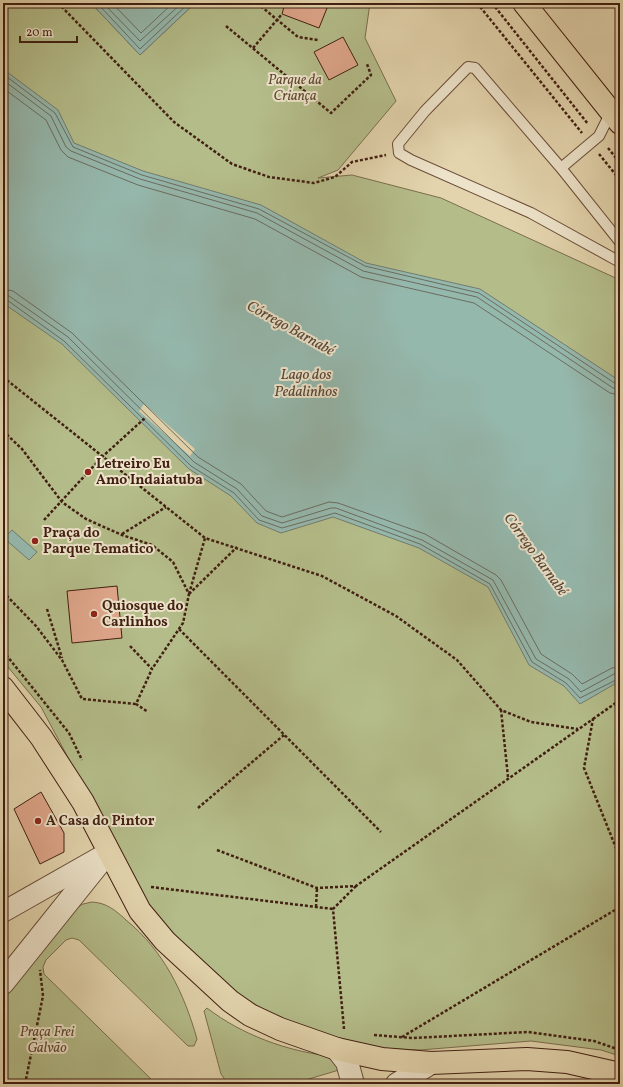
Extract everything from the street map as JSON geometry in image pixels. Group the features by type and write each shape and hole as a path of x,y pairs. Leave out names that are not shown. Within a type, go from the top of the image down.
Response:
{"main road":[{"path":"524,3 615,117"},
{"path":"5,692 41,737 83,802 140,911 165,941 230,1001 250,1014 280,1029 340,1039 382,1059 431,1063 527,1059 567,1062 620,1074"}],"street":[{"path":"3,912 108,852"},
{"path":"3,983 108,852"},
{"path":"340,1039 353,1084"},
{"path":"397,1084 431,1063"}],"lane":[{"path":"620,242 561,168 475,68 468,67 425,111 398,144 399,153 531,213 620,262"},
{"path":"561,168 599,136 615,117"}],"path":[{"path":"58,3 174,122 232,164 269,177 314,183 335,177 352,162 399,153"},
{"path":"258,3 276,20 298,37 318,40"},
{"path":"477,3 620,180"},
{"path":"492,3 620,163"},
{"path":"253,48 282,14"},
{"path":"226,26 331,113 371,75 367,64"},
{"path":"3,377 205,538 237,547 322,576 396,616 457,660 501,710 532,722 578,729"},
{"path":"44,520 102,457 145,418"},
{"path":"3,431 22,449 62,502 86,519 122,535 152,545 173,562 189,594"},
{"path":"122,535 166,507"},
{"path":"136,704 152,669 183,623 189,594 205,538"},
{"path":"189,594 237,547"},
{"path":"3,592 36,626 62,660 82,699 136,704 148,712"},
{"path":"47,609 62,660"},
{"path":"179,630 381,832"},
{"path":"130,646 152,669"},
{"path":"3,651 69,733 86,767"},
{"path":"340,1039 333,909 356,886 620,700"},
{"path":"501,710 508,778"},
{"path":"593,719 584,768 620,858"},
{"path":"198,808 284,735"},
{"path":"217,850 317,888 356,886"},
{"path":"145,886 333,909"},
{"path":"316,907 317,888"},
{"path":"401,1037 620,907"},
{"path":"25,1084 43,996 36,942"},
{"path":"337,1027 340,1039"},
{"path":"340,1039 351,1031"},
{"path":"372,1034 401,1037 528,1032 594,1041 620,1050"}],"green space":[{"name":"Parque da Criança","path":"3,3 91,3 140,55 195,3 370,3 365,38 396,101 338,170 318,178 352,175 441,198 620,280 620,1056 601,1050 531,1041 420,1050 373,1048 295,1026 247,1000 197,960 149,909 41,707 3,661"},
{"name":"Praça Frei Galvão","path":"92,902 106,905 118,913 139,932 162,959 186,1005 197,1039 194,1046 188,1046 79,940 72,938 66,940 46,960 43,967 44,974 156,1084 3,1084 3,990 74,909 83,904"},
{"path":"207,1008 235,1026 265,1040 281,1046 313,1054 329,1056 339,1070 292,1084 228,1084 221,1074 204,1011"}],"water":[{"path":"91,3 195,3 140,55"},
{"name":"Lago dos Pedalinhos","path":"3,69 58,110 74,143 143,171 261,205 366,263 480,289 620,381 620,681 580,704 564,686 529,665 488,587 419,548 333,517 281,533 257,523 231,496 189,469 62,344 3,303"},
{"path":"12,530 37,552 29,560 4,538"}],"pier":[{"path":"144,404 195,449 190,456 139,411"}],"building":[{"path":"285,3 329,3 319,28 282,14"},
{"path":"343,37 358,65 329,80 314,52"},
{"name":"Quiosque do Carlinhos","path":"117,586 122,638 72,643 67,591"},
{"name":"A Casa do Pintor","path":"41,792 64,833 64,852 40,864 14,809"}],"place":[{"name":"Letreiro Eu Amo Indaiatuba","path":"88,472"},
{"name":"Praça do Parque Tematico","path":"35,541"},
{"name":"Quiosque do Carlinhos","path":"94,614"},
{"name":"A Casa do Pintor","path":"38,821"}],"water label":[{"name":"Córrego Barnabé","path":"290,329"},
{"name":"Córrego Barnabé","path":"535,555"}]}
